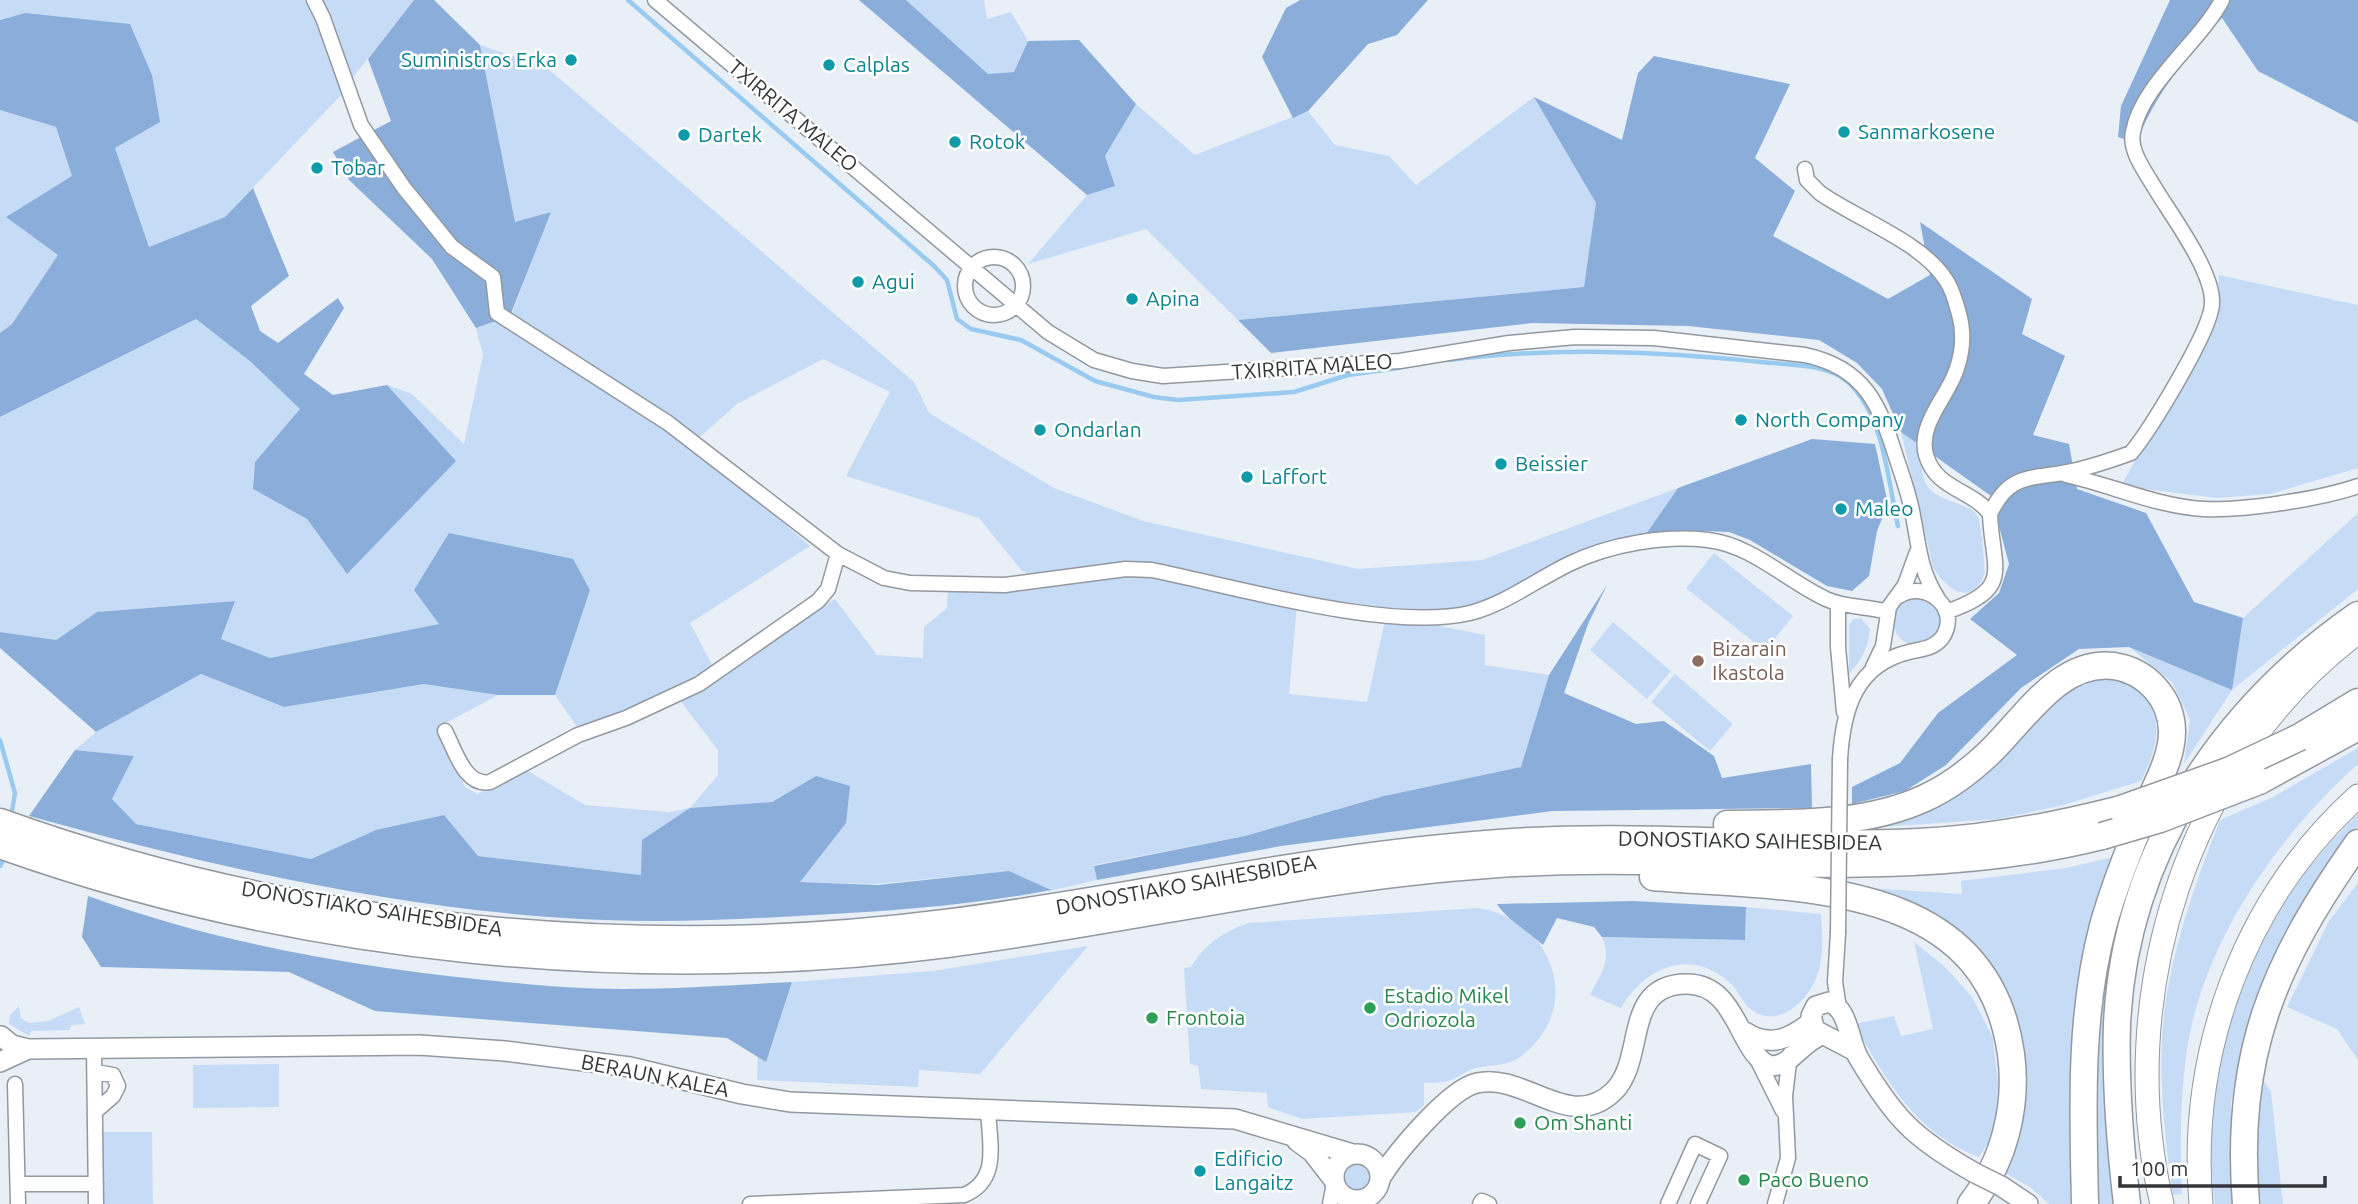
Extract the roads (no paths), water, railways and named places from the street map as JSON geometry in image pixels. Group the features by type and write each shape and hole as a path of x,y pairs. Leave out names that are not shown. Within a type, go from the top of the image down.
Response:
{"highway":[{"path":"2127,1204 2119,1130 2117,1022 2126,952 2146,882 2183,800 2239,719 2284,672 2358,615"},
{"path":"1502,842 1534,832 1569,827 1796,823 1889,811 1926,797 1961,777 1992,751 2044,696 2074,673 2105,665 2137,673 2154,686 2165,703 2171,723 2171,743 2119,874 2096,956 2083,1066 2085,1204"},
{"name":"DONOSTIAKO SAIHESBIDEA","path":"0,845 95,875 211,893 524,933 627,938 768,938 942,924 1302,864 1502,842 1926,842 2036,829 2121,809 2204,781 2300,737 2358,702"},
{"name":"DONOSTIAKO SAIHESBIDEA","path":"0,822 211,893 363,934 523,954 653,960 768,959 877,952 1004,937 1373,876 1489,864 1900,864 2006,856 2102,836 2186,810 2259,781 2358,727"},
{"path":"2246,1204 2242,1157 2245,1107 2257,1037 2270,995 2295,939 2358,843"},
{"path":"1557,862 1585,870 1855,897 1899,909 1944,934 1973,964 1988,987 2006,1029 2014,1074 2010,1118 2004,1142 1988,1179 1971,1204"}],"main road":[{"path":"2162,1202 2150,1126 2146,1068 2149,1020 2160,950 2176,888 2223,786 2259,732 2298,685 2358,632"},
{"path":"2200,1198 2203,1089 2215,1031 2234,974 2259,921 2291,871 2329,825 2358,796"}],"street":[{"path":"314,0 361,125 404,188 452,247 493,277 497,313 668,423 838,554 884,578 910,583 1005,585 1126,569 1152,570 1332,607 1425,618 1471,612 1495,604 1571,563 1598,553 1625,546 1694,539 1727,544 1838,604 1887,616"},
{"name":"TXIRRITA MALEO","path":"655,0 1017,305 1078,352 1111,366 1163,376 1400,361 1509,343 1575,337 1654,338 1818,358 1854,377 1879,407 1913,512 1924,574 1937,597"},
{"path":"1990,514 2004,491 2022,478 2061,473 2131,453 2205,330 2212,303 2207,276 2142,166 2132,142 2133,129 2144,106 2179,54 2216,13 2222,0"},
{"path":"1805,169 1807,180 1819,193 1924,257 1948,282 1962,326 1962,350 1957,370 1931,418 1925,436 1926,453 1943,482 1981,501 1990,514 1997,565 1994,581 1977,599 1946,612"},
{"path":"986,258 1010,261 1023,282 1017,305 1000,315 986,315 975,309 965,292 965,278 972,267 986,258"},
{"path":"2061,473 2152,500 2203,509 2258,506 2358,486"},
{"path":"1844,713 1883,646 1887,616 1911,574 1918,551"},
{"path":"445,732 470,779 480,784 490,782 578,735 626,718 699,684 746,654 818,601 828,589 838,554"},
{"path":"1873,667 1895,656 1933,646 1943,636 1947,625 1946,612 1937,597 1920,590 1899,596"},
{"path":"1745,1032 1771,1041 1814,1031 1840,1030 1835,1011 1835,970 1838,933 1840,759 1844,713 1838,647 1838,604"},
{"path":"1887,616 1889,632 1896,642 1908,649 1918,650"},
{"path":"1334,1181 1340,1194 1354,1202 1374,1193 1380,1179 1410,1138 1462,1089 1476,1083 1509,1083 1565,1106 1579,1107 1602,1101 1624,1079 1645,1005 1655,994 1670,986 1689,984 1704,987 1718,996 1745,1032 1786,1119"},
{"path":"1754,1053 1770,1066 1788,1061 1814,1031 1813,1011 1835,1011"},
{"path":"1835,1011 1855,1051 1895,1116 1929,1145 2028,1204"},
{"path":"1814,1031 1855,1051"},
{"path":"0,1036 4,1046 0,1061"},
{"name":"BERAUN KALEA","path":"0,1036 12,1045 28,1049 419,1045 505,1051 630,1067 752,1096 790,1102 1222,1118 1258,1124 1355,1154"},
{"path":"94,1048 97,1110 96,1204"},
{"name":"BERAUN KALEA","path":"0,1061 28,1049"},
{"path":"1775,1204 1788,1158 1785,1084 1788,1061"},
{"path":"96,1072 113,1076 118,1086 113,1096 97,1110"},
{"path":"15,1084 18,1204"},
{"path":"750,1204 964,1195 985,1182 991,1170 988,1109"},
{"name":"BERAUN KALEA","path":"1281,1133 1311,1152 1334,1181"},
{"path":"1329,1204 1336,1166 1355,1154 1410,1138"},
{"path":"1668,1204 1695,1144 1720,1156 1698,1204"},
{"path":"1355,1154 1376,1164 1380,1179"},
{"path":"18,1184 96,1184"},
{"path":"1480,1204 1482,1201 1489,1204"}],"waterway":[{"path":"628,0 934,266 947,280 957,319 971,329 1021,340 1095,381 1154,397 1178,400 1294,392 1348,375 1398,368"},
{"path":"1448,360 1526,353 1644,353 1795,365 1829,371 1848,382 1870,412 1883,449 1898,526"},
{"path":"0,740 15,793 11,817"},
{"path":"0,866 5,857"}],"place":[{"name":"Suministros Erka","path":"571,60"},
{"name":"Calplas","path":"829,65"},
{"name":"Sanmarkosene","path":"1844,132"},
{"name":"Dartek","path":"684,135"},
{"name":"Rotok","path":"955,142"},
{"name":"Tobar","path":"317,168"},
{"name":"Agui","path":"858,282"},
{"name":"Apina","path":"1132,299"},
{"name":"North Company","path":"1741,420"},
{"name":"Ondarlan","path":"1040,430"},
{"name":"Beissier","path":"1501,464"},
{"name":"Laffort","path":"1247,477"},
{"name":"Maleo","path":"1841,509"},
{"name":"Bizarain Ikastola","path":"1698,661"},
{"name":"Estadio Mikel Odriozola","path":"1370,1008"},
{"name":"Frontoia","path":"1152,1018"},
{"name":"Om Shanti","path":"1520,1123"},
{"name":"Edificio Langaitz","path":"1200,1171"},
{"name":"Paco Bueno","path":"1744,1180"}]}
